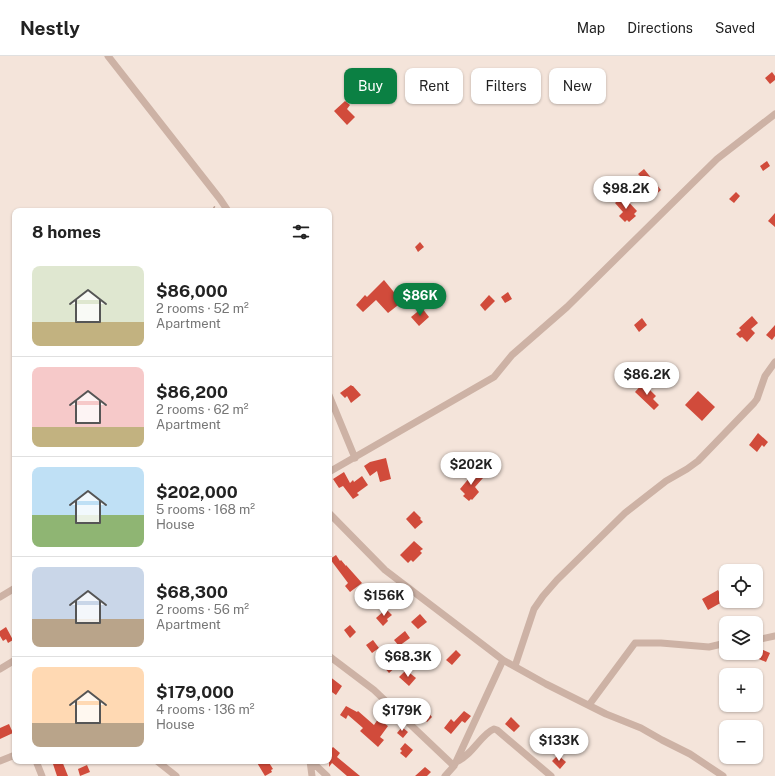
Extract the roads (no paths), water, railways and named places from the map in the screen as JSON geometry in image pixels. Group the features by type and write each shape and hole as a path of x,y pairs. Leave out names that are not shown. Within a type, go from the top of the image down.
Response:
{"street":[{"path":"108,56 159,120 225,208"},
{"path":"332,470 494,377 512,356 567,307 717,159 775,114"},
{"path":"515,666 534,609 543,596 557,580 625,513 666,481 698,462 726,434 757,399 765,376 775,362"},
{"path":"332,402 355,458"},
{"path":"332,515 385,570 503,660 546,684 640,728 690,754 723,776"},
{"path":"0,597 12,590"},
{"path":"763,639 775,636"},
{"path":"589,705 635,643 661,643 709,647 719,645"},
{"path":"332,658 374,690 455,764"},
{"path":"445,776 455,764 503,660"},
{"path":"0,669 12,662"},
{"path":"455,764 468,755 494,728 551,776"},
{"path":"0,761 12,756"},
{"path":"37,764 42,776"},
{"path":"161,764 176,776"},
{"path":"311,764 312,776"},
{"path":"314,764 328,776"}]}
